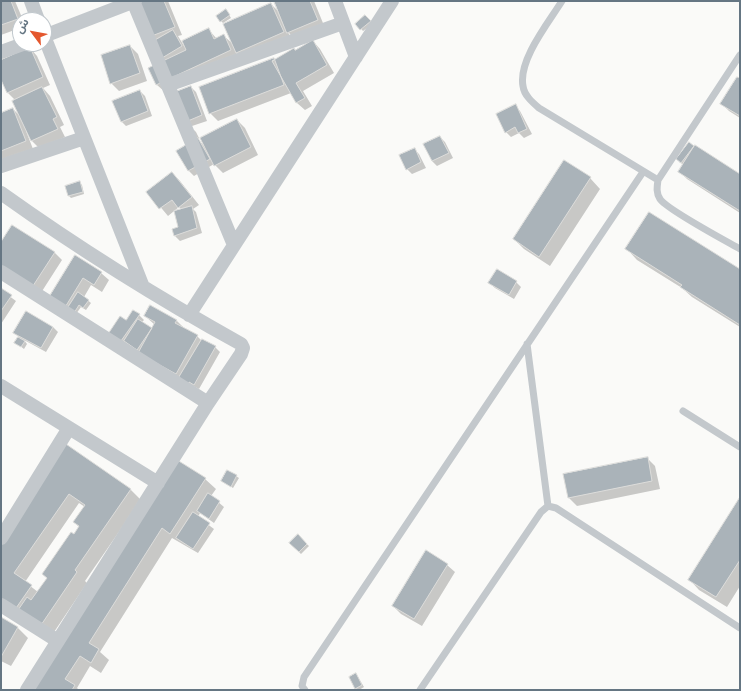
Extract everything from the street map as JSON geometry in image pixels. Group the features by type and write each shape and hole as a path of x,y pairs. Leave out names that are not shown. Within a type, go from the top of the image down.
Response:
{"street":[{"path":"31,1 35,12"},
{"path":"52,33 134,1 234,245"},
{"path":"335,1 356,57"},
{"path":"189,315 392,1"},
{"path":"168,85 343,23"},
{"path":"1,52 12,48"},
{"path":"50,52 143,287"},
{"path":"1,166 84,138"},
{"path":"1,193 60,235 189,315 241,344 243,348 241,354 208,403 27,690"},
{"path":"1,272 208,403"},
{"path":"1,386 158,483"},
{"path":"1,538 69,428"},
{"path":"1,605 58,640"}],"lane":[{"path":"562,1 529,54 524,67 523,86 529,99 539,108 658,180"},
{"path":"740,55 658,180 657,192 660,200 677,212 740,249"},
{"path":"305,690 302,686 304,677 643,172"},
{"path":"527,344 548,506"},
{"path":"683,411 740,447"},
{"path":"548,506 556,508 740,628"},
{"path":"420,690 541,512 548,506"}],"building":[{"path":"1,1 11,1 15,12 12,12 12,21 1,25"},
{"path":"138,1 164,1 175,27 149,37"},
{"path":"274,1 310,1 318,20 287,33"},
{"path":"271,3 284,32 236,53 223,24"},
{"path":"226,9 230,15 220,22 216,16"},
{"path":"365,15 371,21 360,30 355,24"},
{"path":"209,28 214,39 224,34 231,50 156,85 148,68 186,50 182,41"},
{"path":"173,30 182,46 157,61 147,45"},
{"path":"313,40 327,65 296,83 305,98 296,103 272,61 294,48 295,50"},
{"path":"130,45 140,73 110,84 101,55"},
{"path":"19,52 32,52 43,77 7,93 1,80 1,60"},
{"path":"274,58 284,85 209,114 199,87"},
{"path":"737,77 740,78 740,116 720,104"},
{"path":"191,86 202,115 183,123 170,94"},
{"path":"42,87 57,117 53,119 58,129 31,141 12,101"},
{"path":"140,90 148,111 121,122 112,101"},
{"path":"516,104 527,129 518,133 515,127 505,133 496,114"},
{"path":"13,108 26,141 1,151 1,113"},
{"path":"237,119 251,147 214,166 200,138"},
{"path":"440,136 449,153 432,161 423,144"},
{"path":"198,138 210,159 188,171 176,151"},
{"path":"689,142 694,146 681,163 676,159"},
{"path":"695,145 740,174 740,211 678,172"},
{"path":"415,148 421,162 406,170 399,155"},
{"path":"564,160 591,177 539,257 513,239"},
{"path":"172,172 192,197 178,208 172,200 159,209 146,192"},
{"path":"80,181 83,192 68,196 65,186"},
{"path":"192,206 197,228 174,236 172,229 178,227 174,211"},
{"path":"649,212 740,269 740,325 680,287 682,285 625,249"},
{"path":"12,225 55,252 29,292 1,267 1,242"},
{"path":"75,255 102,272 94,285 83,278 64,309 48,299"},
{"path":"497,269 517,281 509,295 488,283"},
{"path":"1,288 12,295 1,311"},
{"path":"78,292 89,300 83,308 79,305 74,313 67,309"},
{"path":"150,305 177,320 175,323 198,335 176,374 138,353 155,322 144,316"},
{"path":"133,310 140,314 116,348 104,340 120,316 126,320"},
{"path":"26,311 53,327 41,348 13,333"},
{"path":"138,319 152,328 137,350 124,341"},
{"path":"18,337 25,341 21,347 14,343"},
{"path":"202,339 216,346 194,385 189,382 185,390 175,384"},
{"path":"63,442 131,489 75,570 77,572 39,628 16,613 27,597 31,600 47,578 42,574 71,532 74,534 79,526 73,522 85,505 69,494 14,573 32,585 14,611 1,601 1,532"},
{"path":"648,457 652,481 568,498 563,474"},
{"path":"174,458 206,478 170,534 162,528 89,643 99,649 91,663 80,656 65,679 75,685 72,690 27,690"},
{"path":"227,470 237,475 231,487 221,481"},
{"path":"208,493 220,501 209,519 197,511"},
{"path":"740,497 740,560 716,597 688,580"},
{"path":"193,512 210,523 193,549 176,538"},
{"path":"298,534 307,544 299,552 289,543"},
{"path":"426,550 448,564 414,619 392,606"},
{"path":"1,617 18,627 1,657"},
{"path":"356,673 362,685 355,689 349,677"}]}
